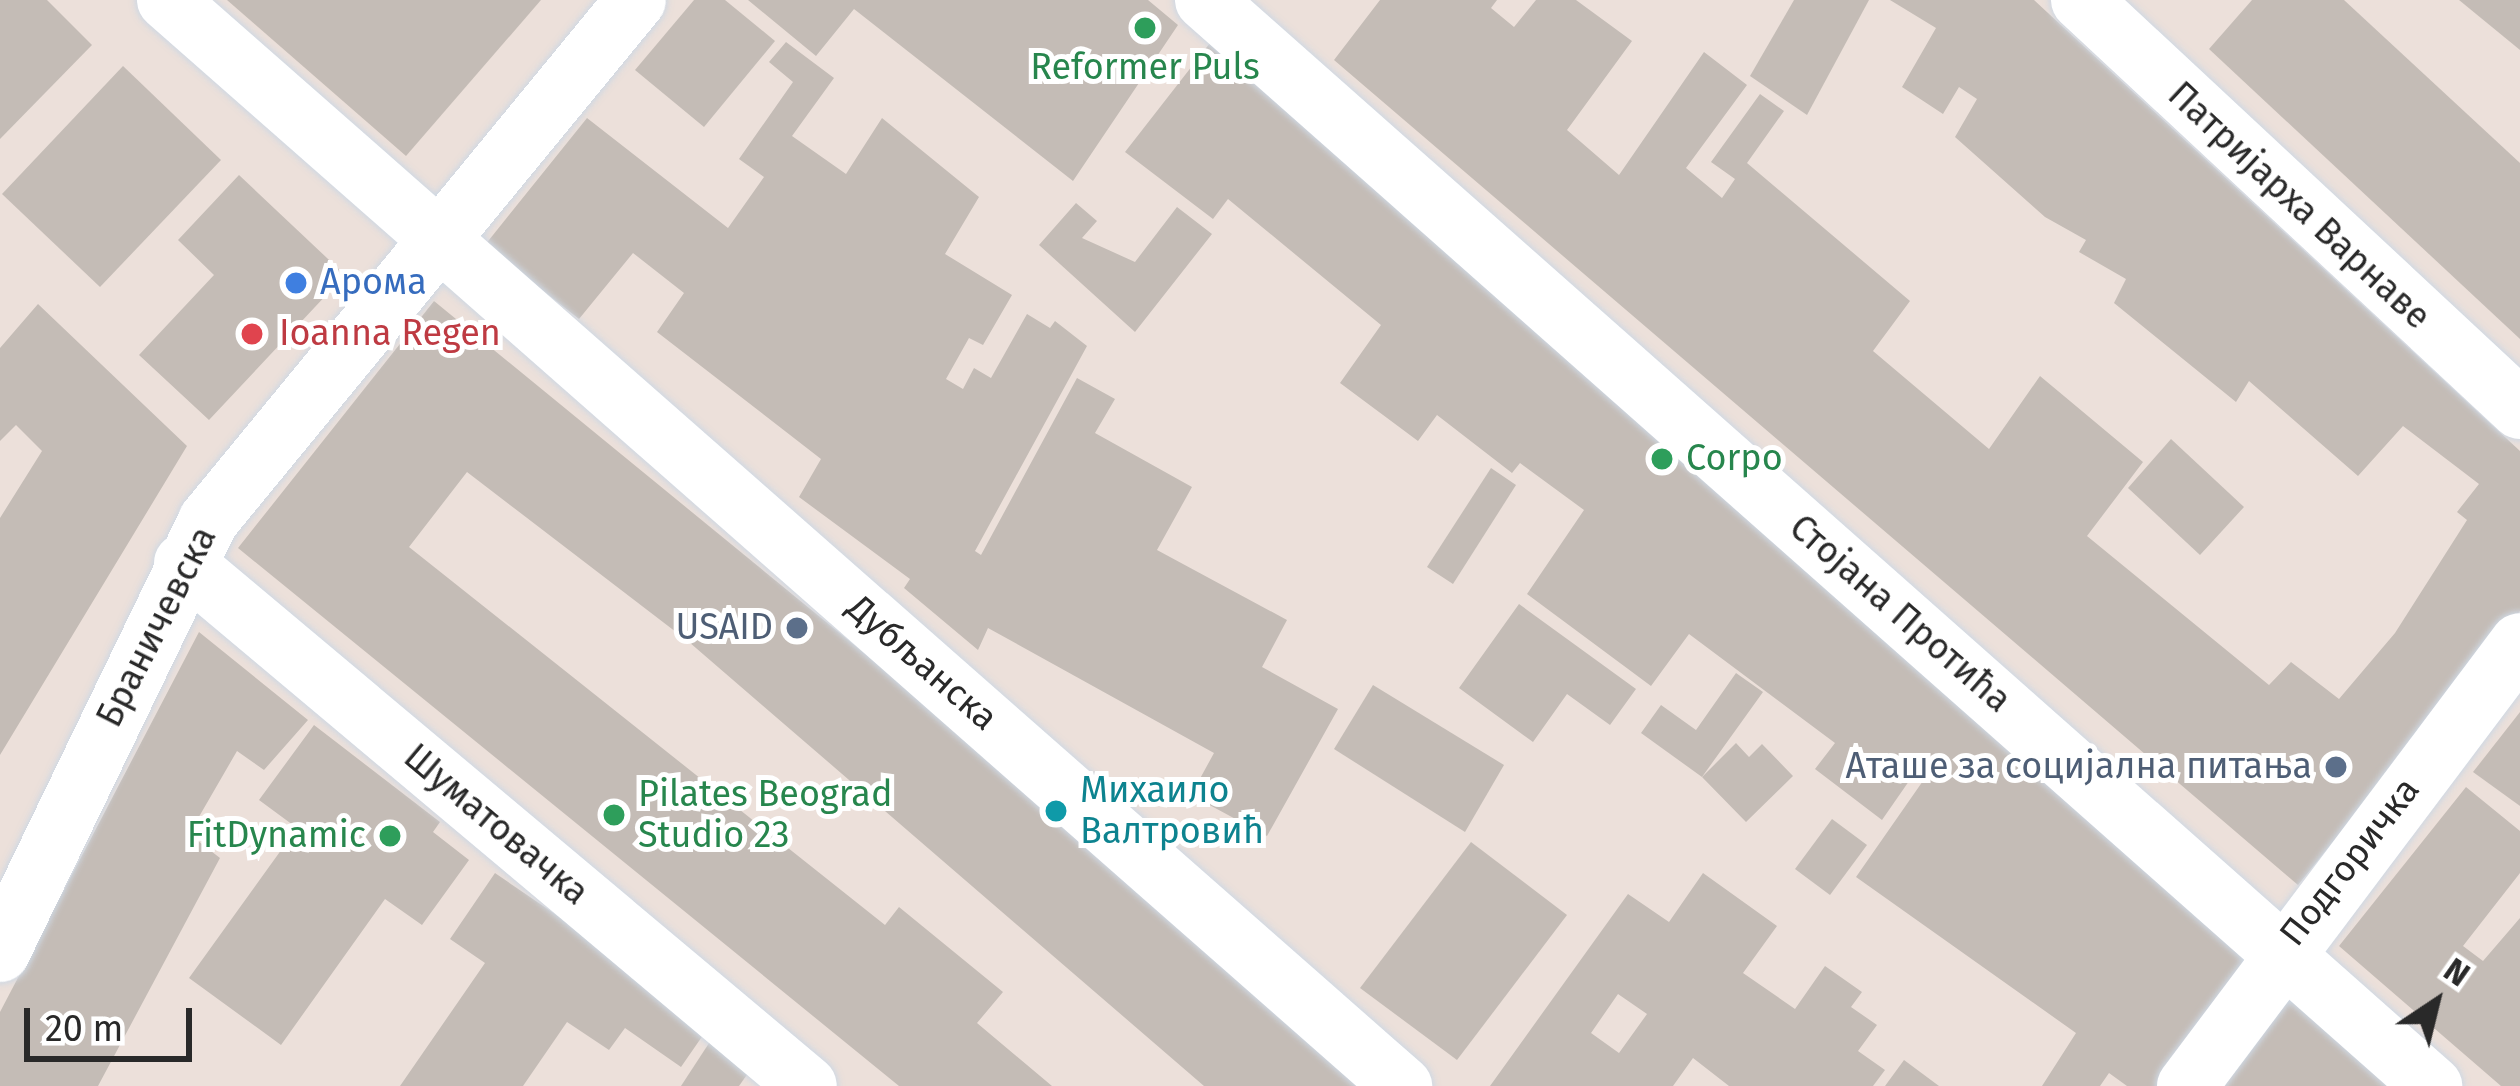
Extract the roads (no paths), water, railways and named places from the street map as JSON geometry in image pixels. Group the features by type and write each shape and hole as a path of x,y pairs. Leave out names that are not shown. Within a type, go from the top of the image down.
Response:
{"street":[{"name":"Дубљанска","path":"166,0 1402,1086"},
{"name":"Браничевска","path":"0,952 208,521 636,0"},
{"name":"Стојана Протића","path":"1205,0 2432,1086"},
{"name":"Патријарха Варнаве","path":"2081,0 2520,409"},
{"name":"Шуматовачка","path":"184,563 807,1086"},
{"name":"Подгоричка","path":"2187,1086 2281,952 2520,643"}],"place":[{"name":"Reformer Puls","path":"1145,28"},
{"name":"Арома","path":"296,283"},
{"name":"Ioanna Regen","path":"252,334"},
{"name":"Corpo","path":"1662,459"},
{"name":"USAID","path":"797,628"},
{"name":"Аташе за социјална питања","path":"2336,767"},
{"name":"Михаило Валтровић","path":"1056,811"},
{"name":"Pilates Beograd Studio 23","path":"614,815"},
{"name":"FitDynamic","path":"390,836"}]}
